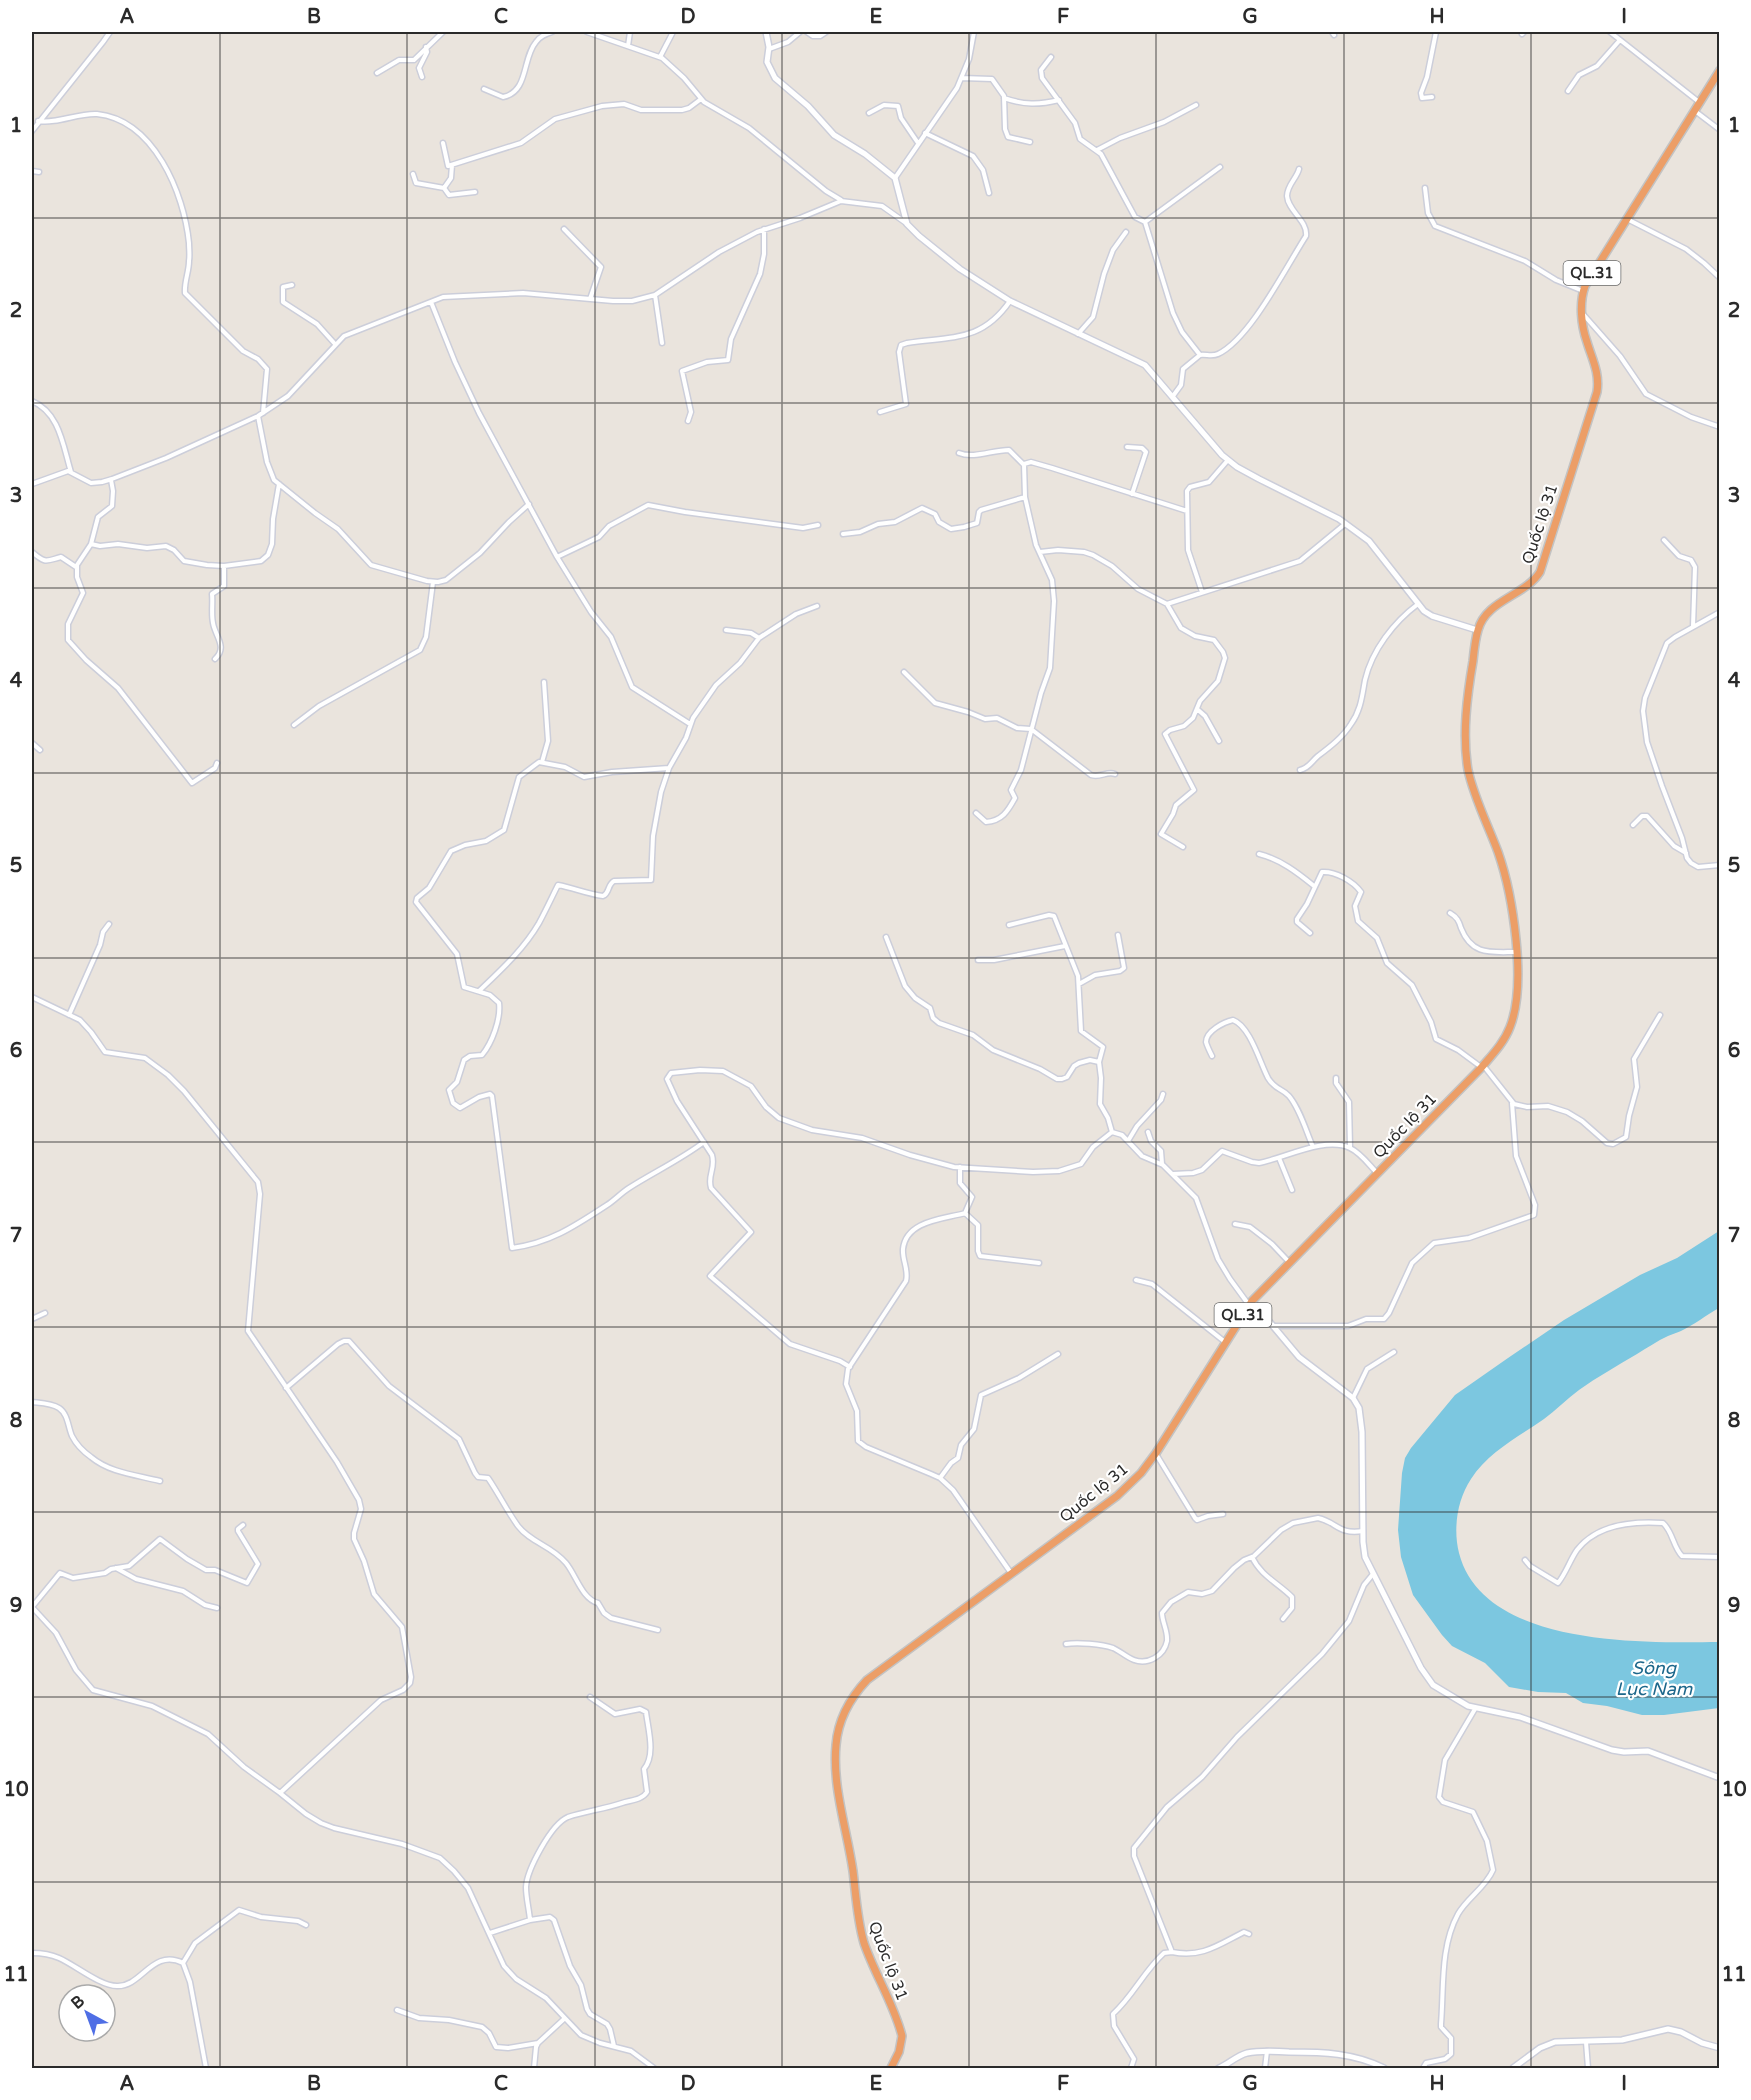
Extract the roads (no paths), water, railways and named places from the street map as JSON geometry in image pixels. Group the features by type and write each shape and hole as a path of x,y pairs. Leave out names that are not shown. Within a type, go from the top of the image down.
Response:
{"highway":[{"name":"Quốc lộ 31","path":"891,2068 899,2052 902,2036 865,1944 856,1910 853,1872 837,1779 836,1744 840,1724 857,1690 867,1680 1121,1493 1141,1473 1251,1303 1482,1067 1501,1044 1510,1026 1517,987 1516,952 1507,885 1498,853 1471,781 1467,763 1467,705 1478,630 1484,617 1495,606 1536,577 1557,520 1599,384 1597,369 1586,338 1582,313 1583,291 1719,70"}],"street":[{"path":"32,131 110,32"},
{"path":"377,73 399,60 414,60 443,32"},
{"path":"484,89 503,97 511,94 522,81 528,56 536,41 552,32"},
{"path":"587,32 660,57 684,78 701,99 748,128 841,201 882,206 960,269 1010,301 1077,334 1142,362 1228,460 1259,479 1346,523 1369,541 1424,611 1432,616 1478,630"},
{"path":"628,46 630,32"},
{"path":"660,57 673,32"},
{"path":"766,32 769,68 782,85 808,106 834,135 865,154 895,178 907,224"},
{"path":"768,50 788,42 801,32"},
{"path":"807,32 813,36 820,36 826,32"},
{"path":"895,178 962,78 969,59 974,32"},
{"path":"1432,97 1423,98 1421,93 1427,77 1436,32"},
{"path":"1610,32 1700,102"},
{"path":"1568,91 1579,75 1597,66 1620,40"},
{"path":"422,77 419,68 427,52 426,47"},
{"path":"1051,57 1042,66 1040,74 1075,123 1080,139 1089,147 1097,150 1135,217 1145,222 1173,313 1182,332 1200,355"},
{"path":"962,78 990,78 1004,98 1005,129 1008,137 1030,142"},
{"path":"1004,98 1028,104 1044,104 1059,100"},
{"path":"443,143 446,165 452,165 521,143 555,119 602,106 624,104 641,110 682,110 701,99"},
{"path":"869,113 884,105 898,106 918,143"},
{"path":"1097,150 1120,138 1168,120 1196,105"},
{"path":"1694,111 1719,130"},
{"path":"38,121 49,123 100,115 127,123 146,139 168,173 184,214 189,261 185,293 243,351 258,359 267,369 260,415 272,477 338,529 367,562 433,582 448,579 480,553 529,504"},
{"path":"925,134 973,156 983,170 989,193"},
{"path":"444,188 451,178 452,165"},
{"path":"1145,222 1220,168"},
{"path":"1173,396 1181,385 1183,369 1200,355 1216,355 1238,337 1269,297 1306,236 1305,228 1288,198 1291,183 1299,169"},
{"path":"32,171 39,172"},
{"path":"413,174 416,183 444,188"},
{"path":"444,188 448,195 475,192"},
{"path":"1425,188 1428,213 1436,226 1525,261 1556,280 1583,291"},
{"path":"32,484 61,472 71,472 91,483 111,480 166,458 260,415 288,396 335,344 353,331 451,295 523,293 632,301 655,295 729,246 841,201"},
{"path":"1627,218 1686,249 1704,262 1719,278"},
{"path":"564,230 602,267 590,299"},
{"path":"688,420 691,412 682,373 696,364 728,360 730,339 760,274 765,230"},
{"path":"1077,334 1093,317 1113,250 1126,232"},
{"path":"292,285 282,288 284,304 317,324 335,344"},
{"path":"655,295 662,343"},
{"path":"880,412 906,404 900,345 978,332 1010,301"},
{"path":"431,302 465,384 557,557 591,612 611,637 634,690 690,724"},
{"path":"1582,313 1620,356 1646,394 1691,417 1719,426"},
{"path":"32,401 50,414 58,427 71,472"},
{"path":"1127,447 1142,448 1146,453 1132,494"},
{"path":"959,453 968,456 1009,450 1024,465 1025,497 1036,545 1052,580 1054,601 1050,668 1021,770 1011,790 1015,798 1006,813 998,820 985,821 976,813"},
{"path":"1202,592 1188,550 1189,518 1186,494 1188,488 1209,482 1228,460"},
{"path":"1024,465 1031,462 1187,512"},
{"path":"111,480 112,506 98,517 91,544 76,567 76,577 84,593 68,624 69,642 118,688 192,783 215,768 217,763"},
{"path":"91,544 100,546 118,544 147,548 166,546 188,562 224,566 261,561 268,555 272,544 273,519 279,484"},
{"path":"843,534 860,532 878,524 895,522 922,508 935,514 941,523 951,529 964,527 977,523 981,510 1025,497"},
{"path":"557,557 599,537 616,521 651,504 684,512 803,528 818,525"},
{"path":"1167,604 1300,561 1346,523"},
{"path":"1664,540 1679,556 1691,560 1695,567 1693,626"},
{"path":"1040,552 1058,550 1093,555 1112,566 1138,588 1167,604 1184,630 1195,636 1214,640 1224,654 1223,667 1218,681 1200,701 1193,718 1186,724 1168,731 1164,736 1170,742 1194,790 1176,805 1161,834 1183,847"},
{"path":"32,552 46,561 62,557 76,567"},
{"path":"215,659 220,654 221,645 213,624 212,594 224,585 224,566"},
{"path":"294,725 320,706 420,650 426,637 433,582"},
{"path":"1300,770 1306,768 1327,751 1350,726 1364,697 1366,678 1381,643 1398,622 1418,604"},
{"path":"480,991 504,968 524,944 538,924 558,885 603,896 614,881 651,880 653,836 663,784 686,738 690,724 716,685 740,663 759,638 796,614 817,606"},
{"path":"1719,612 1675,636 1664,647 1643,706 1647,742 1686,854 1690,862 1696,866 1719,865"},
{"path":"726,630 751,633 759,638"},
{"path":"904,672 935,703 985,719 997,718 1017,728 1031,729 1091,776 1096,777 1110,772 1115,774"},
{"path":"542,762 548,741 544,682"},
{"path":"1197,709 1205,716 1219,741"},
{"path":"32,743 40,750"},
{"path":"669,768 612,772 584,777 565,767 537,763 519,777 504,830 486,842 451,850 429,888 417,898 417,905 457,954 464,987 490,995 499,1003 497,1021 484,1053 464,1059 457,1082 450,1088 449,1093 453,1103 460,1108 484,1094 492,1096 512,1248 559,1236 631,1186 677,1161 704,1142"},
{"path":"1633,825 1645,815 1674,846 1686,854"},
{"path":"1259,854 1289,868 1314,886"},
{"path":"1310,933 1297,920 1314,886 1324,871 1344,878 1360,890 1355,906 1358,921 1377,938 1388,963 1415,990 1431,1022 1436,1040 1458,1050 1482,1067 1512,1103 1523,1107 1548,1106 1567,1112 1582,1121 1606,1143 1613,1144 1626,1137 1637,1087 1634,1059 1660,1015"},
{"path":"1450,913 1456,916 1467,939 1477,949 1486,952 1516,952"},
{"path":"1009,925 1031,918 1052,915 1056,920 1075,966 1079,984 1080,1028 1084,1035 1102,1045 1103,1048 1099,1062 1100,1104 1108,1118 1112,1132"},
{"path":"69,1015 100,945 103,933 110,924"},
{"path":"1079,984 1095,975 1124,968 1118,936"},
{"path":"886,937 905,986 915,998 930,1008 933,1018 939,1023 973,1035 993,1050 1040,1069 1057,1079 1067,1077 1079,1063 1090,1060 1099,1062"},
{"path":"978,960 994,960 1054,946 1065,946"},
{"path":"32,996 86,1026 103,1051 110,1054 145,1058 168,1074 258,1182 260,1194 248,1331 338,1462 359,1500 361,1509 354,1539 364,1561 374,1594 402,1627 411,1677 407,1687 381,1700 280,1793"},
{"path":"1212,1056 1206,1042 1208,1037 1223,1023 1233,1020 1239,1023 1259,1055 1271,1083 1286,1094 1293,1103 1313,1147"},
{"path":"850,1367 842,1362 790,1344 710,1276 751,1232 711,1188 714,1162 709,1148 677,1101 668,1082 667,1077 671,1073 700,1070 723,1071 751,1086 770,1112 785,1121 812,1130 862,1138 910,1155 960,1167 1033,1172 1063,1170 1081,1164 1093,1147 1112,1132"},
{"path":"1336,1078 1336,1083 1348,1102 1350,1147"},
{"path":"1128,1141 1137,1126 1161,1100 1163,1094"},
{"path":"1272,1326 1348,1326 1364,1319 1384,1319 1412,1263 1436,1242 1469,1238 1534,1215 1535,1205 1516,1156 1512,1103"},
{"path":"1112,1132 1120,1134 1142,1156 1162,1165 1196,1198 1218,1259 1233,1284 1299,1357 1353,1398 1359,1408 1362,1432 1365,1557 1427,1677 1441,1691 1475,1709 1520,1717 1612,1750 1648,1751 1719,1778"},
{"path":"1148,1132 1151,1141 1161,1152 1162,1165"},
{"path":"1172,1174 1202,1170 1222,1151 1256,1163 1313,1147 1335,1145 1350,1147 1377,1173"},
{"path":"1279,1158 1292,1190"},
{"path":"960,1167 960,1183 972,1197 965,1213"},
{"path":"965,1213 922,1224 909,1236 903,1248 906,1281 850,1367 846,1384 857,1411 858,1441 866,1447 940,1478 961,1500 1012,1574"},
{"path":"965,1213 979,1227 978,1251 980,1256 1039,1263"},
{"path":"1235,1224 1250,1227 1290,1262"},
{"path":"1136,1280 1152,1284 1225,1342"},
{"path":"32,1319 45,1313"},
{"path":"286,1388 338,1344 349,1341 389,1386 459,1439 478,1477 486,1477 490,1480 519,1526 529,1537 555,1550 568,1565 587,1596 598,1603 604,1613 611,1618 658,1630"},
{"path":"1353,1398 1367,1369 1394,1352"},
{"path":"940,1478 947,1467 958,1458 961,1445 974,1429 981,1395 1019,1378 1058,1354"},
{"path":"32,1402 59,1408 65,1415 71,1435 77,1444 101,1465 116,1471 160,1481"},
{"path":"1156,1453 1197,1520 1208,1516 1223,1515"},
{"path":"1066,1644 1074,1642 1110,1647 1137,1661 1157,1657 1167,1642 1162,1619 1162,1613 1166,1608 1188,1592 1202,1594 1212,1590 1239,1563 1252,1557 1281,1530 1293,1523 1321,1518 1336,1528 1352,1533 1363,1531"},
{"path":"1526,1560 1530,1566 1558,1582 1575,1554 1586,1542 1612,1528 1635,1523 1663,1523 1669,1529 1682,1556 1719,1557"},
{"path":"243,1526 238,1528 239,1533 258,1564 247,1583 215,1570 206,1569 187,1559 160,1539 131,1564 105,1573 73,1578 60,1573 32,1607 60,1639 82,1680 97,1692 152,1706 207,1734 244,1767 306,1815 327,1826 402,1844 440,1858 468,1888 504,1966 512,1976 546,1998 581,2035 631,2051 654,2068"},
{"path":"1252,1557 1272,1582 1292,1597 1292,1608 1283,1619"},
{"path":"116,1568 136,1579 183,1591 205,1605 217,1608"},
{"path":"1172,1952 1134,1856 1134,1848 1167,1807 1202,1777 1237,1737 1322,1654 1349,1621 1364,1585 1373,1574"},
{"path":"530,1920 526,1888 528,1879 553,1829 566,1818 644,1797 647,1792 644,1769 649,1764 650,1756 645,1710 637,1709 615,1714 590,1697"},
{"path":"1423,2068 1426,2062 1445,2059 1451,2054 1452,2038 1441,2027 1446,1945 1459,1913 1492,1870 1486,1841 1473,1812 1443,1803 1439,1797 1445,1760 1475,1709"},
{"path":"183,1963 195,1943 239,1910 306,1925"},
{"path":"490,1933 530,1920 550,1917 554,1920 570,1966 581,1985 586,2009 607,2024 614,2046"},
{"path":"1131,2068 1134,2060 1114,2026 1113,2014 1126,2001 1153,1964 1164,1953 1202,1953 1244,1932 1249,1934"},
{"path":"32,1953 58,1957 106,1983 118,1986 128,1984 161,1961 176,1960 183,1963 190,1982 206,2068"},
{"path":"397,2010 419,2018 449,2020 482,2027 489,2033 496,2047 538,2043"},
{"path":"534,2068 538,2043 564,2019"},
{"path":"1513,2068 1540,2048 1555,2042 1622,2040 1674,2029 1719,2048"},
{"path":"1586,2042 1588,2068"},
{"path":"1265,2068 1267,2051"},
{"path":"1219,2068 1240,2055 1267,2051 1352,2056 1384,2068"}],"water":[{"name":"Sông Lục Nam","path":"1719,1231 1719,1308 1686,1329 1656,1342 1593,1381 1495,1453 1478,1469 1466,1487 1459,1505 1456,1534 1459,1553 1474,1584 1499,1607 1532,1623 1570,1633 1610,1639 1650,1642 1719,1642 1719,1708 1664,1715 1642,1715 1607,1706 1583,1703 1566,1693 1538,1692 1509,1687 1485,1663 1452,1646 1413,1595 1401,1557 1398,1530 1405,1458 1455,1395 1564,1320 1640,1275 1677,1258"}]}
